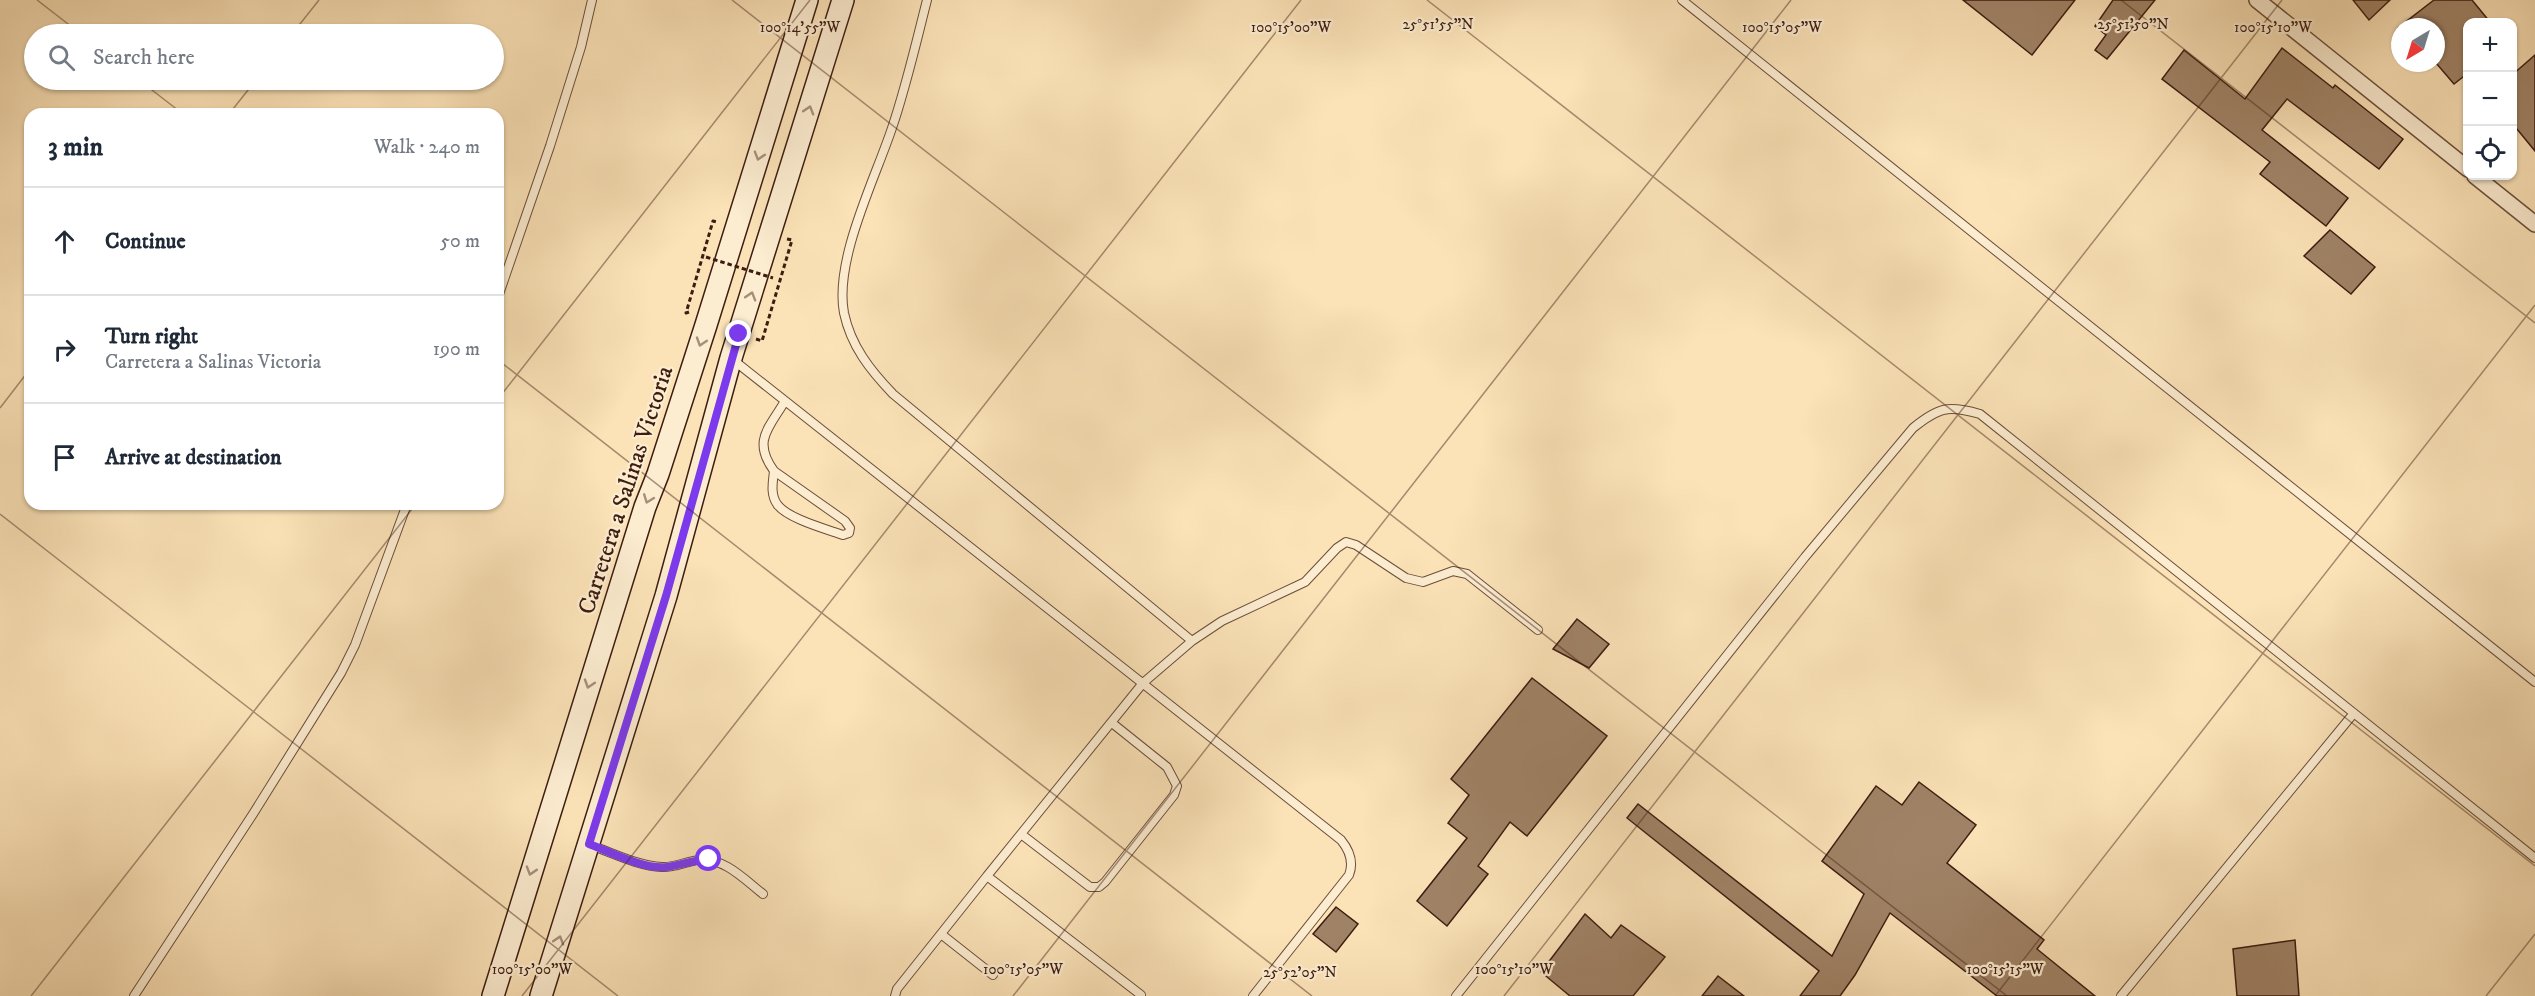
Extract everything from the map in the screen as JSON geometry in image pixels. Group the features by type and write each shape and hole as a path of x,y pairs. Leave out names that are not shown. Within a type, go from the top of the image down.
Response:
{"main road":[{"name":"Carretera a Salinas Victoria","path":"493,996 639,526 706,326 807,0"},
{"path":"541,996 666,596 731,358 843,0"}],"street":[{"path":"2257,0 2463,165"},
{"path":"2480,180 2535,224"}],"lane":[{"path":"504,279 581,47 592,0"},
{"path":"927,0 893,126 847,253 843,281 844,312 854,342 869,369 893,394 1192,640"},
{"path":"1682,0 2535,682"},
{"path":"731,358 1341,840 1348,849 1352,863 1349,875 1253,996"},
{"path":"774,471 772,485 774,498 785,512 843,535 849,533 850,528 845,520 774,471 762,450 763,436 785,401"},
{"path":"1456,996 1819,540 1913,428 1928,416 1944,408 1959,408 1980,414 2535,858"},
{"path":"134,996 253,814 356,645 404,510"},
{"path":"895,996 897,989 1143,683 1192,640 1222,621 1305,582 1337,548 1346,542 1356,544 1406,578 1423,582 1453,571 1467,574 1538,630"},
{"path":"2121,996 2354,713"},
{"path":"1021,834 1090,887 1099,887 1105,882 1174,795 1177,786 1167,767 1112,723"},
{"path":"589,844 656,866 665,867 709,859 724,865 763,894"},
{"path":"987,876 1142,995"},
{"path":"941,934 993,975"}],"path":[{"path":"704,257 689,313 686,313 704,257"},
{"path":"704,257 773,278"}],"building":[{"path":"1963,0 2075,0 2032,55"},
{"path":"2113,0 2155,0 2107,59 2095,50 2106,35 2095,26"},
{"path":"2353,0 2390,0 2369,20"},
{"path":"2434,0 2472,0 2487,18 2463,18 2463,77 2454,84 2444,72 2445,18 2411,18"},
{"path":"2282,48 2333,88 2335,85 2403,139 2379,169 2287,99 2262,130 2348,198 2326,226 2260,174 2270,162 2162,79 2184,50 2245,99"},
{"path":"2535,55 2535,151 2517,129 2517,71"},
{"path":"2330,230 2375,267 2351,294 2304,256"},
{"path":"1577,619 1609,644 1589,668 1553,649"},
{"path":"1532,678 1607,736 1527,836 1510,822 1478,866 1488,874 1447,926 1417,901 1467,838 1448,823 1469,795 1451,779"},
{"path":"1919,782 1976,825 1947,863 2044,940 2037,949 2095,996 1997,996 1890,913 1855,975 1840,996 1800,996 1819,971 1627,818 1638,804 1832,956 1864,894 1822,861 1876,786 1902,805"},
{"path":"1336,907 1358,924 1336,952 1313,934"},
{"path":"1585,914 1611,938 1621,925 1665,957 1633,996 1570,996 1541,972"},
{"path":"2295,940 2299,996 2237,996 2233,949"},
{"path":"1718,976 1744,996 1702,996"}],"route":[{"path":"709,859 665,867 647,865 589,844 666,596 704,452 739,334"}]}
